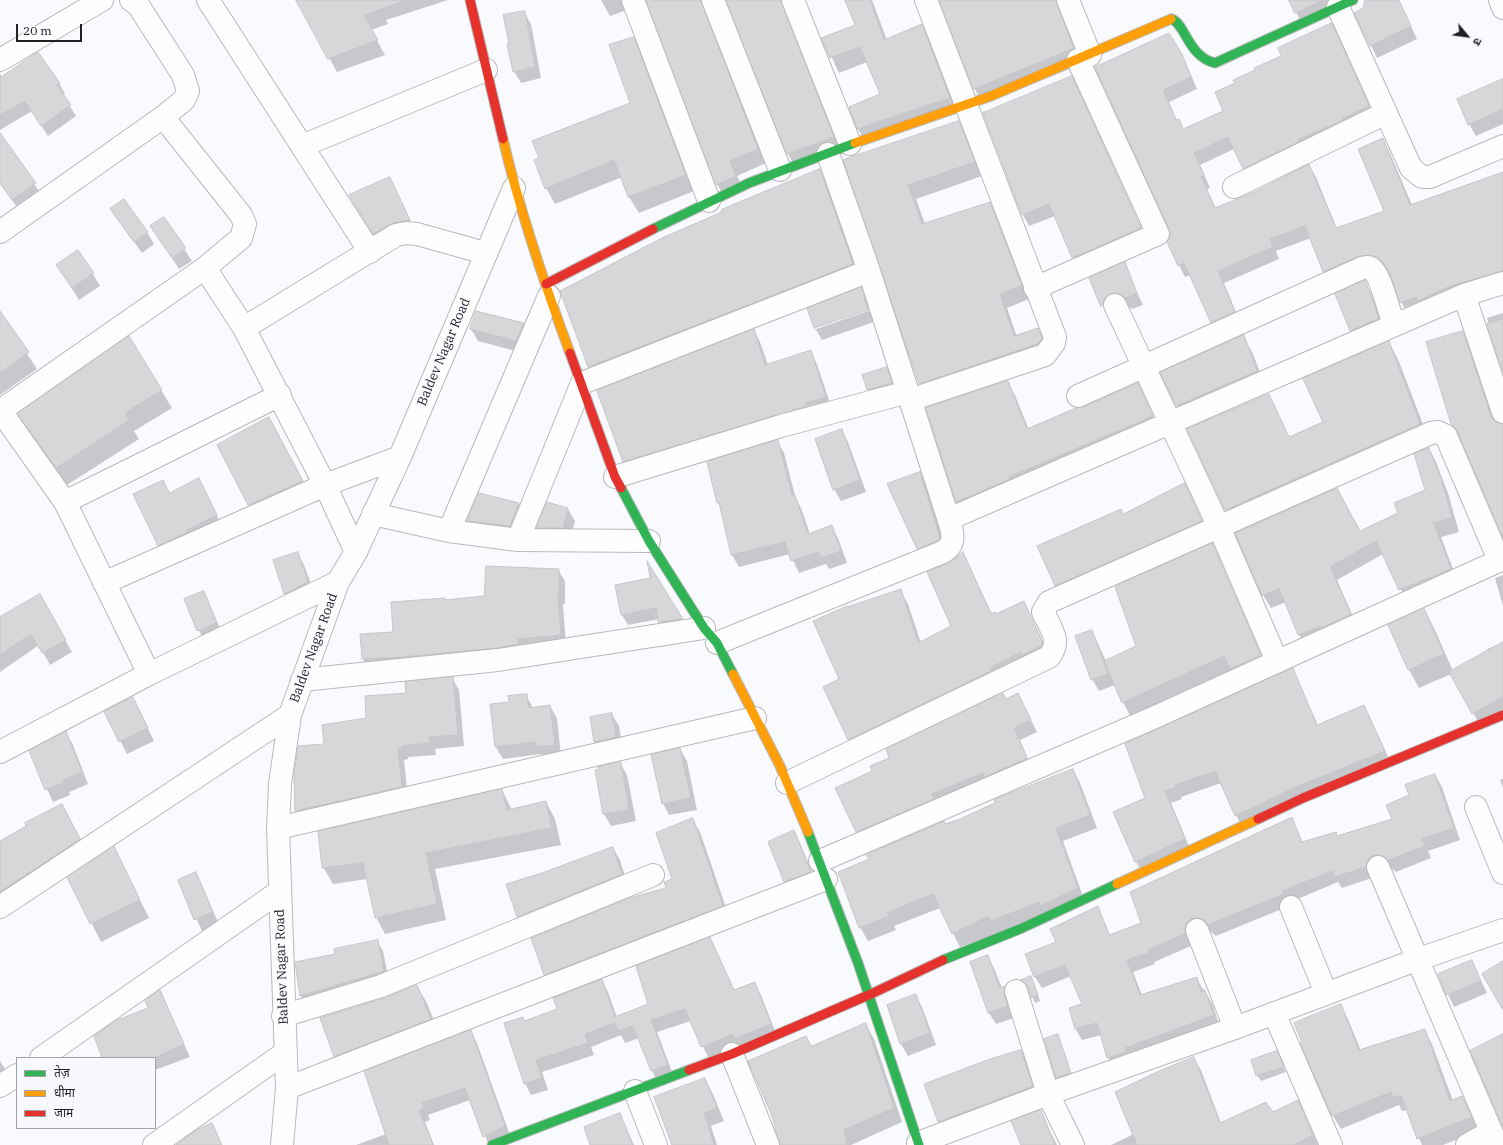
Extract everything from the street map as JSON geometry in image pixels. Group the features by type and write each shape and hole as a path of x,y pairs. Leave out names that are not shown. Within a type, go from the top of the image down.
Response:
{"street":[{"path":"0,60 102,0"},
{"path":"0,232 163,117 184,100 188,91 183,75 142,12 131,0"},
{"path":"208,0 370,252"},
{"path":"470,0 514,188 548,290 615,478 649,541 711,635 755,718 787,783 823,870 871,994 919,1144 1048,1094 1235,1028 1416,960 1503,930"},
{"path":"633,0 709,201"},
{"path":"713,0 780,170"},
{"path":"793,0 850,144"},
{"path":"615,478 781,426 909,396 1045,355 1054,344 1055,337 926,0"},
{"path":"1035,288 1158,234 1084,57 1068,0"},
{"path":"1500,0 1503,8"},
{"path":"449,531 548,290 709,201 780,170 828,154 850,144 966,106 1084,57 1169,19 1175,20 1178,23 1199,57 1205,61 1215,63 1345,3 1386,113 1411,168 1422,177 1430,178 1503,146"},
{"path":"302,146 486,70"},
{"path":"1234,187 1386,113"},
{"path":"149,674 65,502 0,410 205,268 241,238 245,224 241,215 163,117"},
{"path":"302,680 498,660 711,635 943,552 952,544 953,536 949,519 869,271 828,154"},
{"name":"Baldev Nagar Road","path":"282,1145 287,1088 283,1016 278,828 280,784 290,715 338,582 356,552 400,457 485,252 514,188"},
{"path":"244,328 396,235 406,233 417,234 485,252"},
{"path":"1078,396 1362,268 1368,267 1373,269 1378,277 1394,325"},
{"path":"205,268 244,328 280,395 325,485 356,552"},
{"path":"518,540 582,384 869,271"},
{"path":"949,519 1464,295 1503,283"},
{"path":"1464,295 1503,412"},
{"path":"1115,305 1220,527 1277,661"},
{"path":"65,502 280,395"},
{"path":"287,1088 823,870 1501,559 1446,436 1438,432 1049,602 1043,612 1056,644 1055,649 1049,657 787,783"},
{"path":"104,583 325,485 400,457"},
{"path":"373,514 449,531 518,540 649,541"},
{"path":"0,752 149,674 338,582"},
{"path":"0,907 290,715"},
{"path":"492,1145 732,1054 871,994 935,963 1020,929 1303,798 1503,715"},
{"path":"278,828 755,718"},
{"path":"1476,807 1503,873"},
{"path":"1378,867 1416,960 1493,1139 1467,1145"},
{"path":"283,1016 381,986 653,875"},
{"path":"42,1057 280,891"},
{"path":"1291,907 1326,993"},
{"path":"1197,930 1235,1028"},
{"path":"1016,991 1048,1094 1073,1145"},
{"path":"1274,1013 1326,1143"},
{"path":"154,1145 286,1052"},
{"path":"732,1054 768,1145"},
{"path":"0,1086 16,1076"},
{"path":"635,1091 656,1145"}],"building":[{"path":"296,0 401,0 401,2 364,15 378,40 328,59"},
{"path":"646,0 701,0 758,149 730,161 736,176 716,185"},
{"path":"726,0 781,0 834,137 787,154"},
{"path":"845,0 870,0 884,40 922,24 950,98 857,129 849,107 880,94 860,47 830,58 821,38 855,25"},
{"path":"939,0 1056,0 1074,48 974,89"},
{"path":"1289,0 1323,0 1295,13"},
{"path":"1365,0 1399,0 1411,26 1370,46 1354,13 1363,8"},
{"path":"525,11 535,67 513,72 503,15"},
{"path":"1332,23 1369,106 1343,118 1343,120 1339,122 1299,139 1300,141 1243,169 1228,137 1194,153 1204,175 1201,177 1215,208 1254,192 1309,164 1336,228 1384,211 1358,149 1383,138 1410,205 1503,172 1503,271 1450,286 1418,301 1416,297 1400,303 1389,272 1384,263 1374,256 1359,256 1323,272 1305,226 1270,239 1273,247 1218,271 1235,312 1211,323 1184,263 1178,266 1167,242 1170,236 1169,229 1095,67 1169,33 1182,54 1191,77 1163,90 1176,120 1179,119 1183,129 1223,111 1215,92 1235,83 1233,80 1255,70 1254,68 1281,56 1278,48"},
{"path":"634,37 686,175 628,197 614,160 545,189 534,160 539,158 532,141 630,103 609,45"},
{"path":"38,52 60,83 57,85 71,105 41,126 25,101 0,115 0,78"},
{"path":"1072,76 1141,228 1072,258 1049,204 1022,215 983,113"},
{"path":"1503,79 1503,109 1468,125 1457,99"},
{"path":"959,121 975,162 908,185 922,224 990,202 1022,285 1000,294 1014,336 1038,328 1042,338 1037,344 919,384 843,160"},
{"path":"0,133 36,183 12,200 0,183"},
{"path":"820,169 853,264 588,367 560,291 662,238 722,212 721,210 725,208"},
{"path":"390,177 410,220 393,223 373,234 349,195"},
{"path":"124,199 148,232 134,242 110,209"},
{"path":"164,217 186,248 172,258 150,226"},
{"path":"78,250 94,273 72,288 56,265"},
{"path":"1125,262 1137,293 1125,298 1116,293 1110,294 1105,298 1101,307 1089,278"},
{"path":"1365,280 1379,318 1350,331 1335,294"},
{"path":"861,287 868,310 814,328 807,308"},
{"path":"0,311 29,352 0,373"},
{"path":"476,311 524,323 516,341 470,329"},
{"path":"1503,319 1503,372 1487,324"},
{"path":"754,329 765,365 811,350 826,397 806,403 807,406 623,462 597,391"},
{"path":"1463,331 1491,416 1495,422 1503,424 1503,538 1457,431 1451,424 1426,342"},
{"path":"1244,335 1257,371 1176,406 1160,373"},
{"path":"129,336 162,390 125,413 129,420 56,468 18,414"},
{"path":"1389,341 1420,424 1225,510 1187,429 1269,394 1289,437 1323,422 1303,379"},
{"path":"887,367 892,383 867,390 862,375"},
{"path":"1008,381 1027,429 1138,383 1153,416 1009,477 1010,479 956,502 926,408"},
{"path":"269,417 303,481 248,505 217,445"},
{"path":"842,429 860,480 833,490 815,439"},
{"path":"778,440 792,495 795,495 808,534 832,525 841,551 821,558 819,552 791,561 785,542 731,555 719,502 717,503 707,462"},
{"path":"1429,448 1441,478 1452,518 1434,523 1451,569 1399,590 1376,541 1330,567 1351,614 1322,628 1321,626 1298,635 1279,588 1262,596 1235,533 1337,488 1360,531 1398,513 1394,503 1425,490 1414,454"},
{"path":"920,472 940,538 937,541 917,549 887,484"},
{"path":"199,478 217,515 187,530 188,532 158,546 133,494 163,480 169,493"},
{"path":"1185,483 1202,521 1055,586 1037,546 1121,509 1123,514"},
{"path":"479,493 519,503 510,526 467,521"},
{"path":"547,502 568,508 563,528 537,528"},
{"path":"1212,543 1261,655 1230,669 1224,656 1122,703 1104,661 1136,646 1115,587"},
{"path":"298,552 308,582 284,594 273,560"},
{"path":"963,552 991,614 995,612 996,614 1024,601 1042,641 1041,646 1022,655 1021,652 990,668 991,671 848,740 823,687 839,679 813,621 847,606 901,589 918,643 951,626 927,572 950,562"},
{"path":"647,561 683,619 658,622 656,608 621,615 615,585 650,578"},
{"path":"486,566 559,569 558,594 561,635 518,639 518,644 496,648 403,657 362,659 360,634 393,632 391,602 445,598 445,600 484,596"},
{"path":"204,591 217,623 197,631 184,599"},
{"path":"40,594 66,640 42,653 31,634 0,655 0,617"},
{"path":"1424,608 1444,654 1408,670 1388,625"},
{"path":"1092,630 1108,674 1091,680 1075,636"},
{"path":"1503,642 1503,697 1472,714 1449,672"},
{"path":"1293,668 1317,725 1364,705 1385,751 1298,786 1235,816 1215,771 1175,785 1176,787 1165,791 1185,839 1135,862 1113,812 1145,798 1125,744"},
{"path":"453,677 458,735 429,737 430,743 402,746 403,748 398,748 402,787 295,811 294,775 298,746 324,744 322,725 366,718 365,696 406,693 405,682"},
{"path":"1003,693 1006,699 1018,693 1031,720 1014,728 1027,758 984,777 983,773 932,794 934,799 856,832 835,788 872,771 870,766 889,758 886,749"},
{"path":"527,694 529,708 550,705 555,745 536,747 535,742 495,747 490,704 509,702 508,696"},
{"path":"133,697 148,728 119,742 104,712"},
{"path":"612,713 616,737 594,742 590,717"},
{"path":"66,731 82,772 45,790 29,751"},
{"path":"680,748 691,798 662,804 651,755"},
{"path":"621,762 629,810 603,814 595,770 599,769 598,767"},
{"path":"1073,769 1090,815 1056,828 1078,888 1040,906 1039,902 991,921 989,916 952,934 933,894 887,913 889,916 859,928 838,872 869,859 866,855 944,821 945,824 960,819 995,803 994,800"},
{"path":"1435,774 1454,828 1422,839 1425,846 1388,860 1380,855 1373,855 1368,860 1366,867 1334,877 1332,871 1282,891 1284,894 1208,925 1204,920 1193,918 1187,922 1185,934 1148,950 1149,953 1127,960 1140,995 1197,977 1201,992 1205,990 1214,1015 1125,1048 1126,1052 1107,1058 1097,1023 1075,1029 1069,1008 1082,1004 1065,965 1034,977 1025,954 1056,942 1050,929 1098,906 1109,935 1141,923 1130,892 1292,817 1302,842 1336,832 1337,836 1392,819 1386,805 1409,795 1405,785"},
{"path":"502,789 507,810 546,801 552,828 426,853 437,904 375,918 363,863 322,868 318,832"},
{"path":"62,804 80,839 0,892 0,841 26,826 25,823"},
{"path":"693,818 723,906 544,975 531,938 629,898 666,888 664,882 672,879 656,833"},
{"path":"794,830 811,872 784,882 768,842"},
{"path":"114,846 140,900 90,924 67,877"},
{"path":"613,847 622,874 517,917 506,884 539,874"},
{"path":"196,872 213,912 194,920 178,880"},
{"path":"710,937 734,990 755,982 771,1024 735,1039 733,1034 701,1047 685,1009 651,1020 668,1065 651,1071 633,1026 618,1031 615,1023 585,1034 588,1043 536,1060 542,1078 524,1084 504,1023 523,1017 524,1021 557,1009 553,998 602,979 615,1017 648,1004 636,966"},
{"path":"378,940 384,971 300,996 295,962 335,954 334,949"},
{"path":"988,955 1000,988 1005,986 1004,994 1008,1006 988,1013 970,962"},
{"path":"1472,960 1481,981 1446,995 1438,974"},
{"path":"1503,961 1503,1010 1482,974"},
{"path":"1031,976 1038,995 1031,998 1028,987 1021,980"},
{"path":"417,985 431,1019 334,1057 320,1018 385,998"},
{"path":"160,990 184,1044 156,1057 102,1057 94,1036 117,1020 148,1008 145,1001"},
{"path":"916,994 930,1033 900,1044 887,1005"},
{"path":"1341,1004 1359,1050 1425,1029 1450,1101 1462,1096 1472,1117 1417,1139 1401,1095 1393,1098 1391,1092 1332,1116 1300,1043 1302,1042 1294,1023"},
{"path":"866,1023 894,1108 844,1130 847,1145 780,1145 772,1116 748,1061 806,1036 811,1046"},
{"path":"471,1030 505,1126 483,1137 465,1088 422,1103 424,1108 419,1110 433,1145 389,1145 364,1071"},
{"path":"1058,1034 1071,1073 1056,1078 1044,1039"},
{"path":"1503,1034 1503,1127 1470,1051"},
{"path":"1021,1050 1033,1086 938,1122 924,1084 990,1059"},
{"path":"1277,1051 1284,1067 1256,1076 1251,1060"},
{"path":"1194,1057 1220,1123 1266,1102 1273,1112 1298,1100 1313,1135 1293,1145 1137,1145 1115,1092 1157,1072"},
{"path":"705,1078 717,1108 704,1113 714,1145 672,1145 654,1097"},
{"path":"1041,1110 1055,1145 1021,1145 1011,1121"},
{"path":"620,1113 633,1145 590,1145 584,1127"},
{"path":"212,1123 222,1145 176,1145 196,1130"}],"traffic: fast":[{"path":"1171,19 1180,26 1199,54 1206,60 1215,63 1353,0"},
{"path":"653,229 749,183 855,143"},
{"path":"621,488 649,541 704,628 717,643 733,674"},
{"path":"808,832 858,963 919,1145"},
{"path":"943,960 1020,929 1117,884"},
{"path":"492,1145 689,1070"}],"traffic: slow":[{"path":"855,143 991,96 1171,19"},
{"path":"503,139 533,247 570,353"},
{"path":"733,674 780,766 808,832"},
{"path":"1117,884 1258,819"}],"traffic: jam":[{"path":"470,0 503,139"},
{"path":"546,284 653,229"},
{"path":"570,353 615,477 621,488"},
{"path":"1258,819 1303,798 1503,715"},
{"path":"689,1070 732,1054 871,994 943,960"}]}
